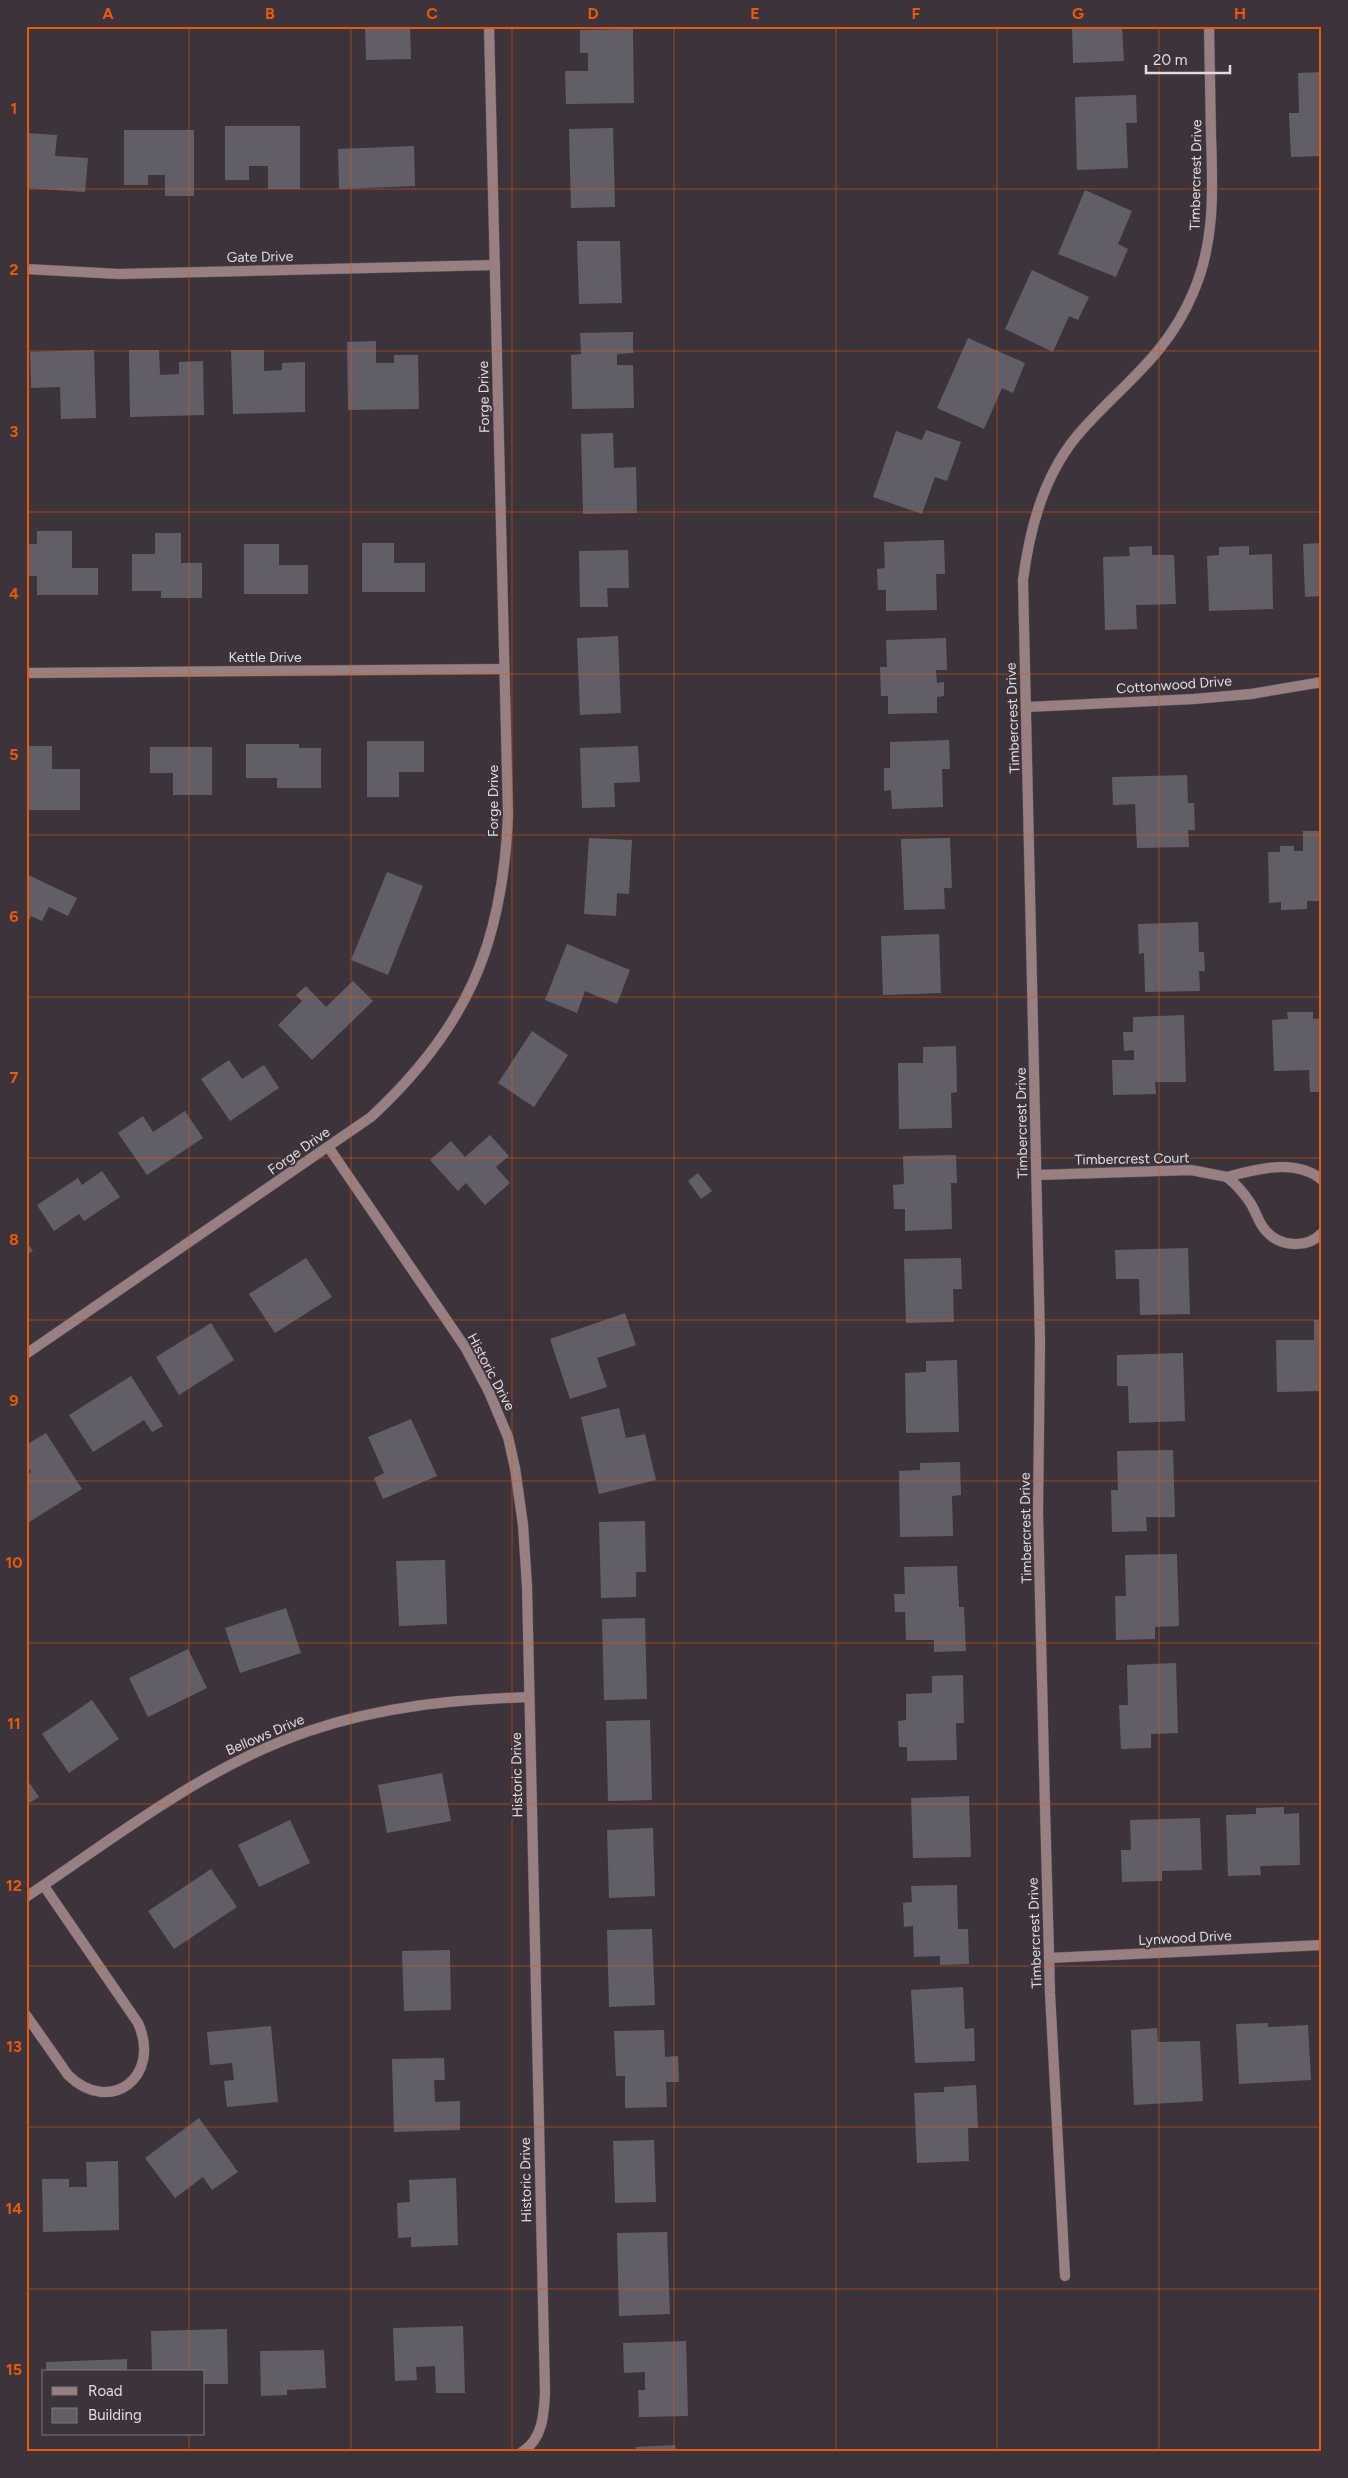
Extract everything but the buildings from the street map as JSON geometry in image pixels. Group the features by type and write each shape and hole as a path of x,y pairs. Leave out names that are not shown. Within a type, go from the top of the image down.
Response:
{"street":[{"name":"Forge Drive","path":"26,1354 329,1148 370,1117 400,1090 428,1058 454,1019 484,959 494,929 507,852 508,815 489,26"},
{"name":"Timbercrest Drive","path":"1065,2276 1049,1958 1038,1512 1040,1341 1037,1175 1023,580 1032,524 1044,492 1059,461 1080,432 1157,355 1177,325 1193,293 1205,258 1212,221 1213,190 1209,26"},
{"name":"Gate Drive","path":"26,269 118,274 495,265"},
{"name":"Kettle Drive","path":"26,673 504,668"},
{"name":"Cottonwood Drive","path":"1027,707 1194,699 1251,694 1322,682"},
{"name":"Historic Drive","path":"329,1148 465,1348 489,1392 508,1437 520,1496 524,1526 529,1697 545,2392 539,2433 524,2451"},
{"name":"Timbercrest Court","path":"1037,1175 1192,1170 1228,1177 1255,1169 1286,1167 1300,1168 1314,1173 1322,1180"},
{"path":"1228,1177 1245,1194 1266,1232 1278,1240 1289,1245 1305,1243 1322,1233"},
{"name":"Bellows Drive","path":"26,1897 201,1781 270,1746 309,1730 405,1706 442,1701 529,1697"},
{"path":"26,2015 68,2075 76,2084 89,2090 104,2092 119,2090 135,2078 142,2067 146,2048 138,2023 44,1886"},
{"name":"Lynwood Drive","path":"1049,1958 1322,1945"}]}
